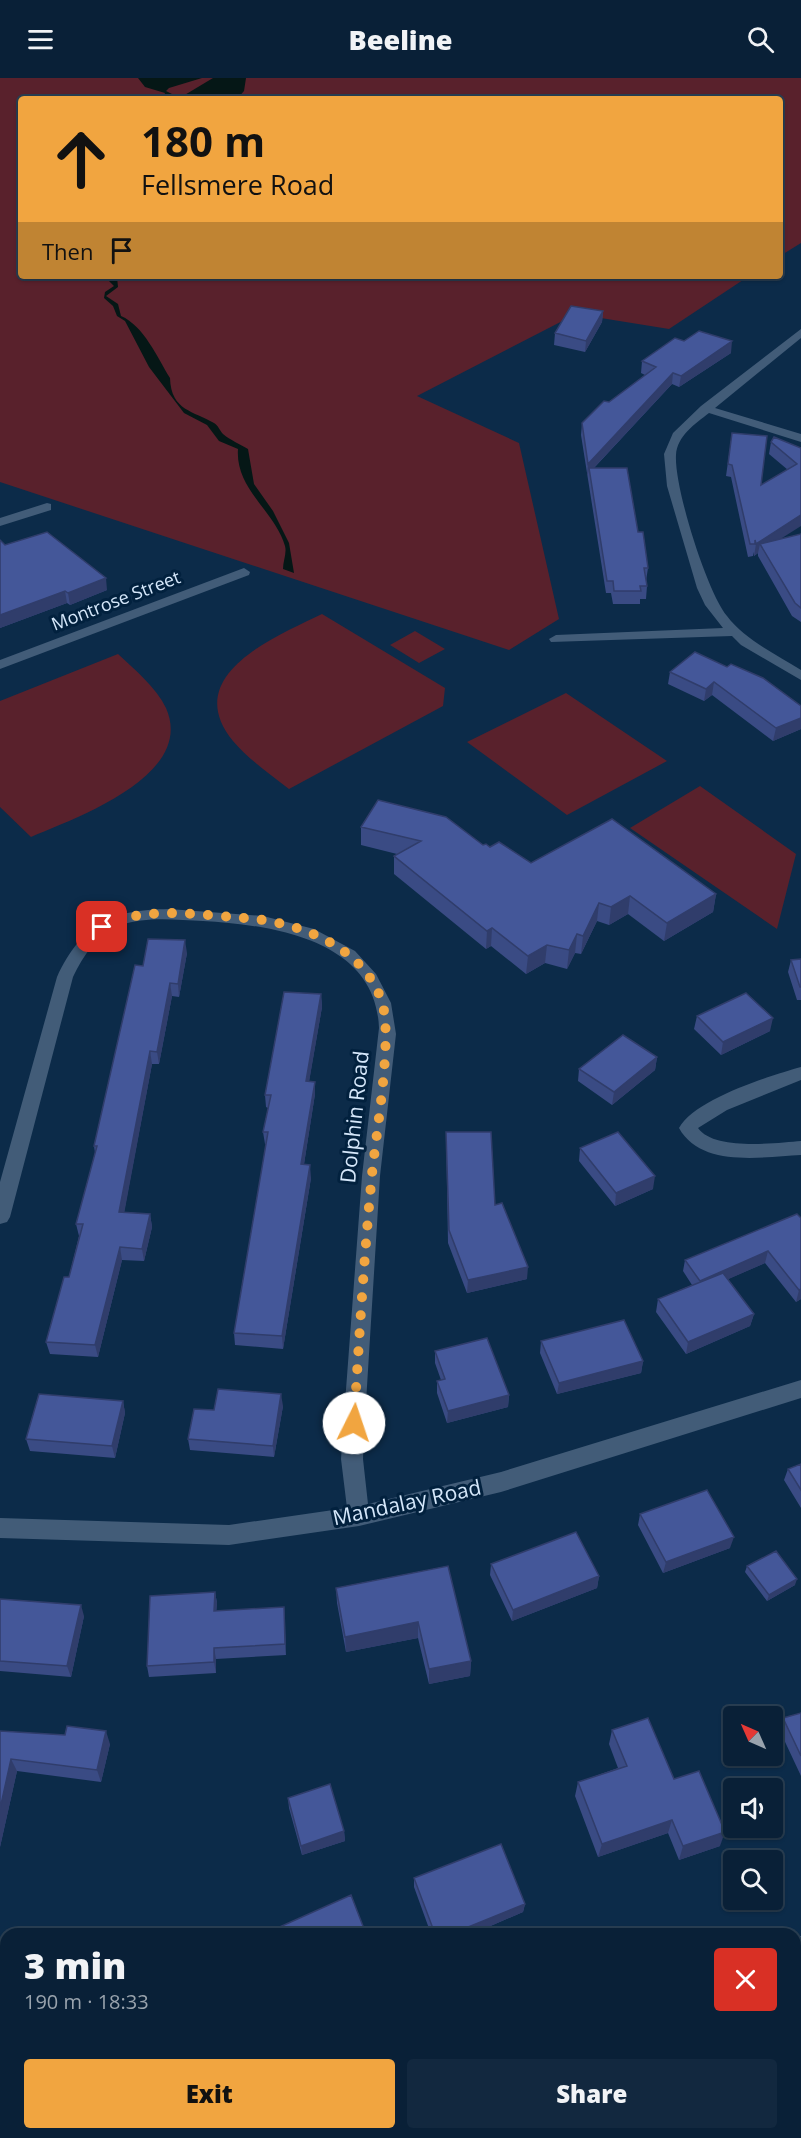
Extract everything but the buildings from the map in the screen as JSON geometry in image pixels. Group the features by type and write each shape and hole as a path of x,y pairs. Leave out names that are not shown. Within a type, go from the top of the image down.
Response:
{"street":[{"path":"801,332 762,366 705,408 677,435 670,454 671,473 704,588 712,604 734,632 801,676"},
{"path":"705,408 801,438"},
{"path":"0,522 47,507"},
{"name":"Montrose Street","path":"0,665 244,572"},
{"path":"556,639 734,632"},
{"name":"Dolphin Road","path":"0,1217 70,963 92,934 112,922 134,915 180,914 251,919 297,928 330,943 353,959 370,978 382,1000 387,1024 371,1177 353,1435 352,1459 358,1516"},
{"path":"801,1073 708,1109 692,1121 688,1128 697,1138 720,1149 801,1148"},
{"name":"Mandalay Road","path":"0,1528 229,1535 358,1516 512,1479 801,1389"}],"shaded area":[{"path":"0,78 801,78 801,243 783,254 783,96 18,96 18,279 744,279 669,329 576,314 417,396 519,443 559,619 509,650 0,482"},
{"path":"138,78 202,78 169,88 166,91 172,94 170,96 164,96 165,93 145,87"},
{"path":"213,78 246,78 244,91 240,96 183,96"},
{"path":"117,279 118,287 106,296 118,304 121,316 143,334 170,378 171,389 179,404 215,424 222,433 248,449 254,484 273,511 289,543 294,573 283,569 285,546 280,533 243,476 238,449 219,441 207,425 184,413 149,367 125,321 117,316 113,306 104,298 105,292 114,286 109,281"},
{"path":"322,614 445,688 443,706 289,789 252,760 233,741 219,717 218,696 226,678 240,661 260,646"},
{"path":"415,631 445,649 419,663 390,645"},
{"path":"118,654 151,686 166,708 171,732 164,754 148,774 126,791 101,806 31,837 0,807 0,701"},
{"path":"566,693 667,761 567,815 467,742"},
{"path":"700,786 796,854 777,929 630,828"}],"route":[{"path":"102,927 134,915 157,914 274,922 304,930 336,946 362,968 377,989 384,1006 387,1024 371,1177 354,1423"}]}
